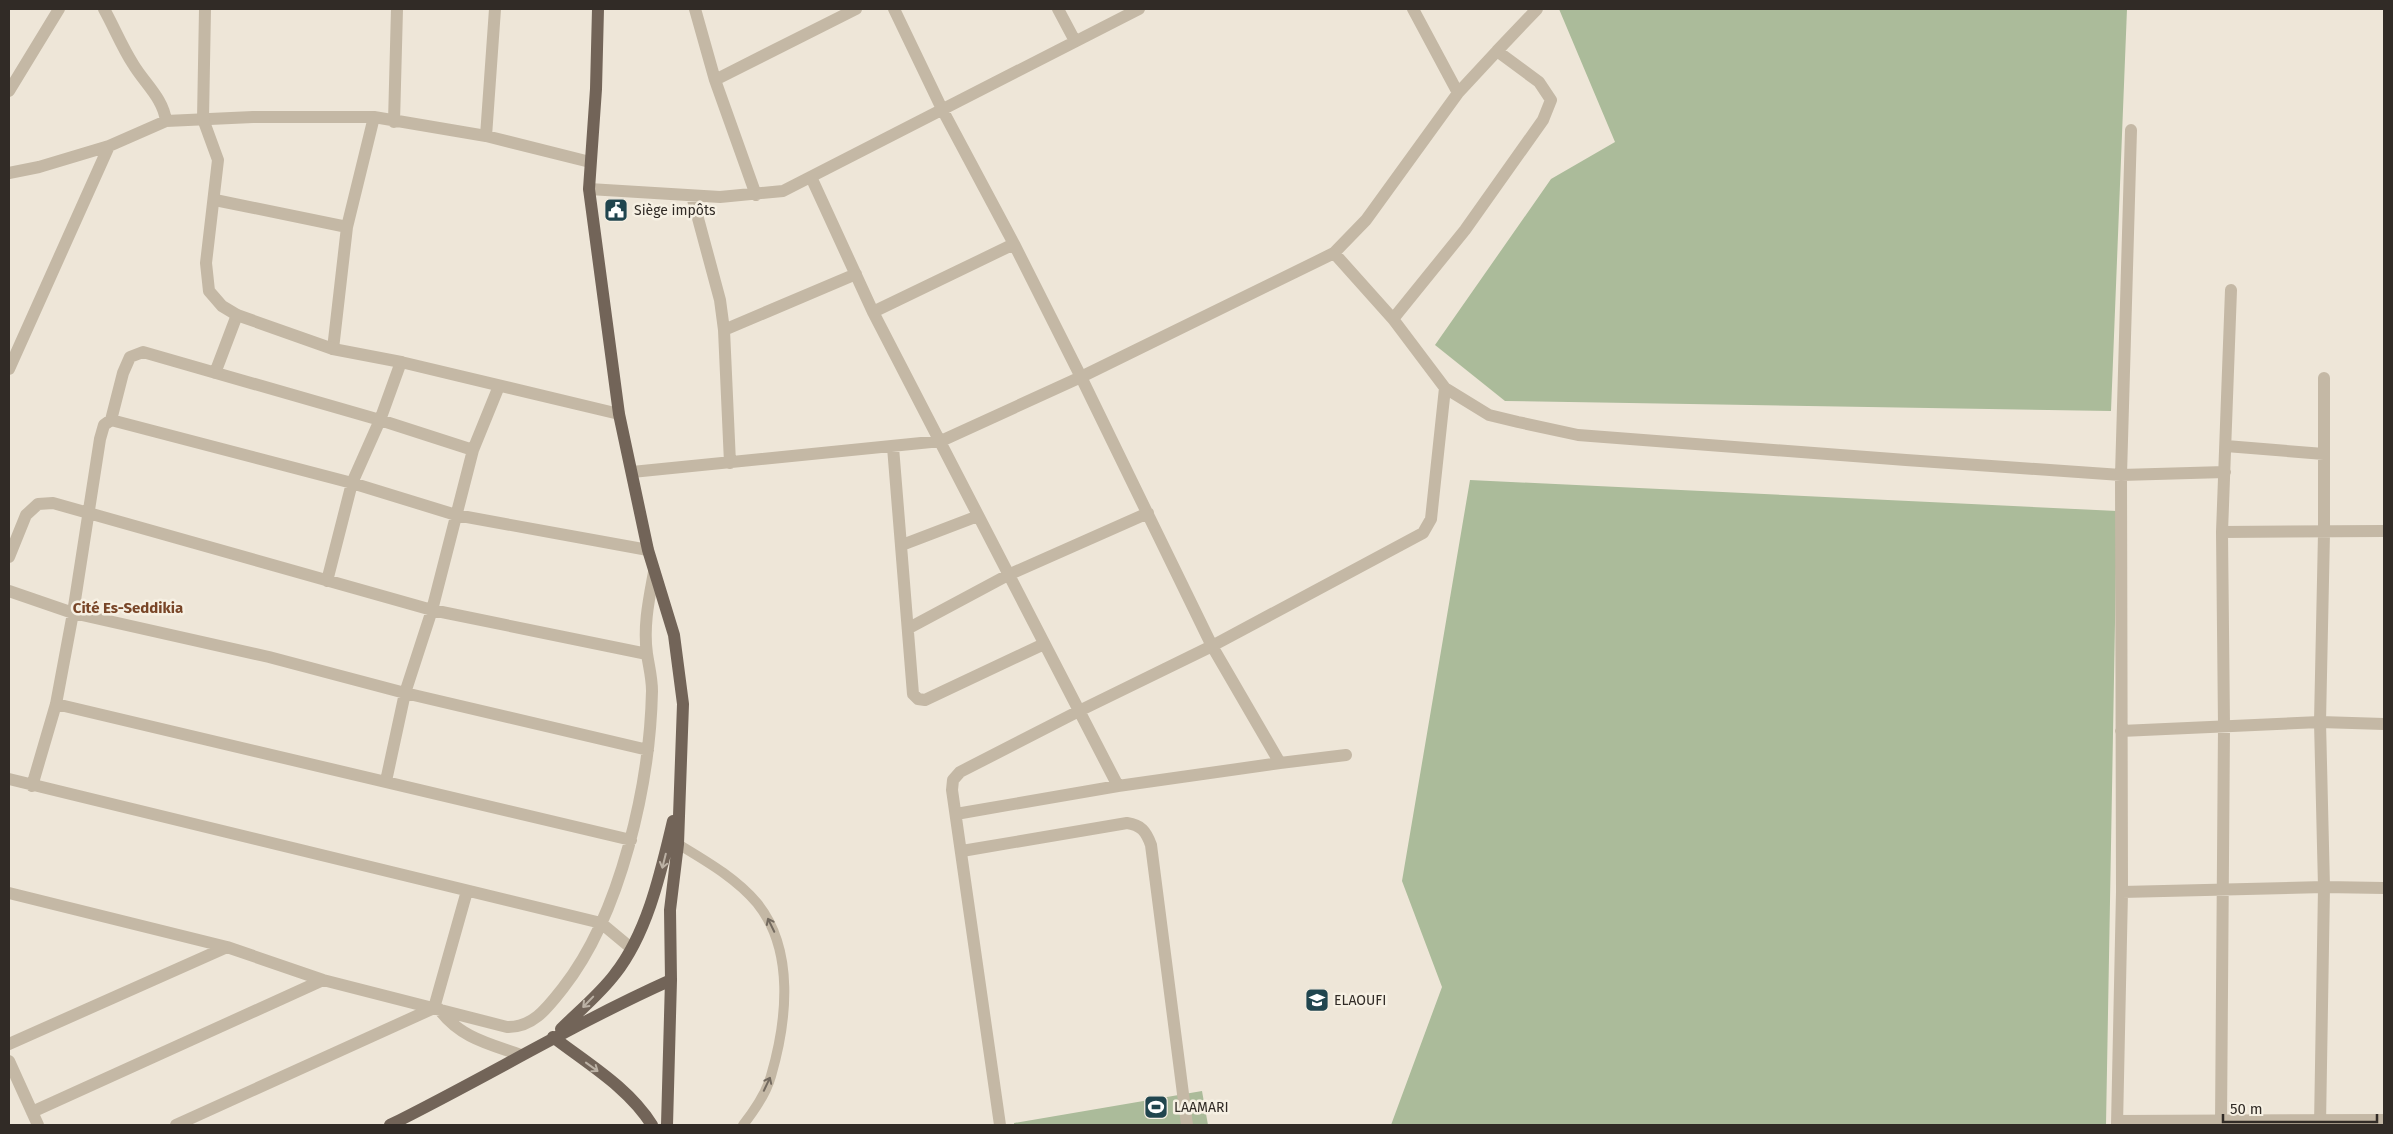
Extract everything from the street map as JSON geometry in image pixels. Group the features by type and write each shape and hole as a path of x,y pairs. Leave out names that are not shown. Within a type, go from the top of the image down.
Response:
{"main road":[{"path":"598,9 596,88 589,189 619,414 648,550 674,635 683,704 678,844 670,910 671,980 667,1125"},
{"path":"553,1037 615,974 632,948 657,886 679,796"},
{"path":"390,1125 435,1103 553,1037 671,980"},
{"path":"553,1037 617,1085 643,1111 652,1125"}],"street":[{"path":"9,91 59,9"},
{"path":"104,9 134,66 159,100 166,121"},
{"path":"205,9 203,119 218,160 206,263 210,291 222,306 237,315 333,349 401,362 619,414"},
{"path":"394,122 397,9"},
{"path":"486,136 495,9"},
{"path":"695,9 715,80 756,195"},
{"path":"715,80 856,9"},
{"path":"894,9 942,109 1014,244 1081,377 1212,646 1280,763"},
{"path":"1058,9 1075,41"},
{"path":"589,189 692,196 756,195 783,191 1140,9"},
{"path":"1413,9 1458,93"},
{"path":"632,472 893,448 942,441 1081,377 1334,253 1366,220 1458,93 1537,9"},
{"path":"1393,319 1465,230 1550,109 1552,100 1539,82 1497,51"},
{"path":"9,173 39,168 109,146 166,121 253,117 374,117 394,122 486,136 590,162"},
{"path":"333,349 347,227 374,117"},
{"path":"2131,130 2121,475 2122,892 2117,1123 2384,1120"},
{"path":"9,370 109,146"},
{"path":"811,176 873,312 942,441 1008,575 1118,786"},
{"path":"692,196 716,284 724,330 730,463"},
{"path":"214,200 347,227"},
{"path":"873,312 1014,244"},
{"path":"1334,253 1393,319 1444,388 1489,415 1578,434 2121,475 2225,472"},
{"path":"724,330 856,274"},
{"path":"2221,1123 2224,726 2222,532 2231,290"},
{"path":"215,373 237,315"},
{"path":"32,786 56,704 73,613 100,439 104,425 111,420 123,373 130,357 143,352 356,415 380,420 473,450"},
{"path":"327,581 352,483 380,420 401,362"},
{"path":"2320,1122 2324,887 2320,722 2324,533 2324,378"},
{"path":"386,782 405,693 432,610 473,450 499,386"},
{"path":"1000,1125 952,790 953,780 960,772 1079,710 1212,646 1424,533 1430,519 1444,388"},
{"path":"111,420 352,483 456,515 648,550"},
{"path":"2226,446 2324,454"},
{"path":"893,448 913,694 918,699 925,700 1044,644"},
{"path":"9,556 26,515 38,504 54,503 432,610 647,654"},
{"path":"909,628 1008,575 1148,513"},
{"path":"902,545 978,516"},
{"path":"2222,532 2324,533 2384,531"},
{"path":"9,893 227,947 323,980 507,1028 526,1025 546,1008 573,974 601,923 631,840 648,750 652,692 647,654 646,614 654,572"},
{"path":"9,591 73,613 269,657 405,693 648,750"},
{"path":"56,704 631,840"},
{"path":"2121,731 2320,722 2384,724"},
{"path":"956,814 1118,786 1346,755"},
{"path":"9,779 601,923 632,948"},
{"path":"962,852 1127,823 1139,825 1146,833 1151,845 1188,1125"},
{"path":"2122,892 2324,887 2384,888"},
{"path":"437,1009 467,891"},
{"path":"9,1044 227,947"},
{"path":"32,1112 323,980"},
{"path":"437,1009 449,1023 469,1036 521,1055"},
{"path":"176,1125 437,1009"},
{"path":"9,1061 38,1125"}],"lane":[{"path":"678,844 723,872 756,902 772,925 778,947 784,974 780,1036 771,1077 755,1109 742,1125"}],"green space":[{"path":"1559,9 2127,9 2111,411 1505,401 1435,345 1551,179 1615,142"},
{"path":"1470,480 2117,511 2106,1125 1391,1125 1442,987 1402,881"},
{"name":"LAAMARI","path":"1202,1091 1208,1125 1014,1125 1014,1123"}],"place":[{"name":"Siège impôts","path":"616,210"},
{"name":"ELAOUFI","path":"1317,1000"},
{"name":"LAAMARI","path":"1156,1107"}],"district":[{"name":"Cité Es-Seddikia","path":"128,608"}]}
